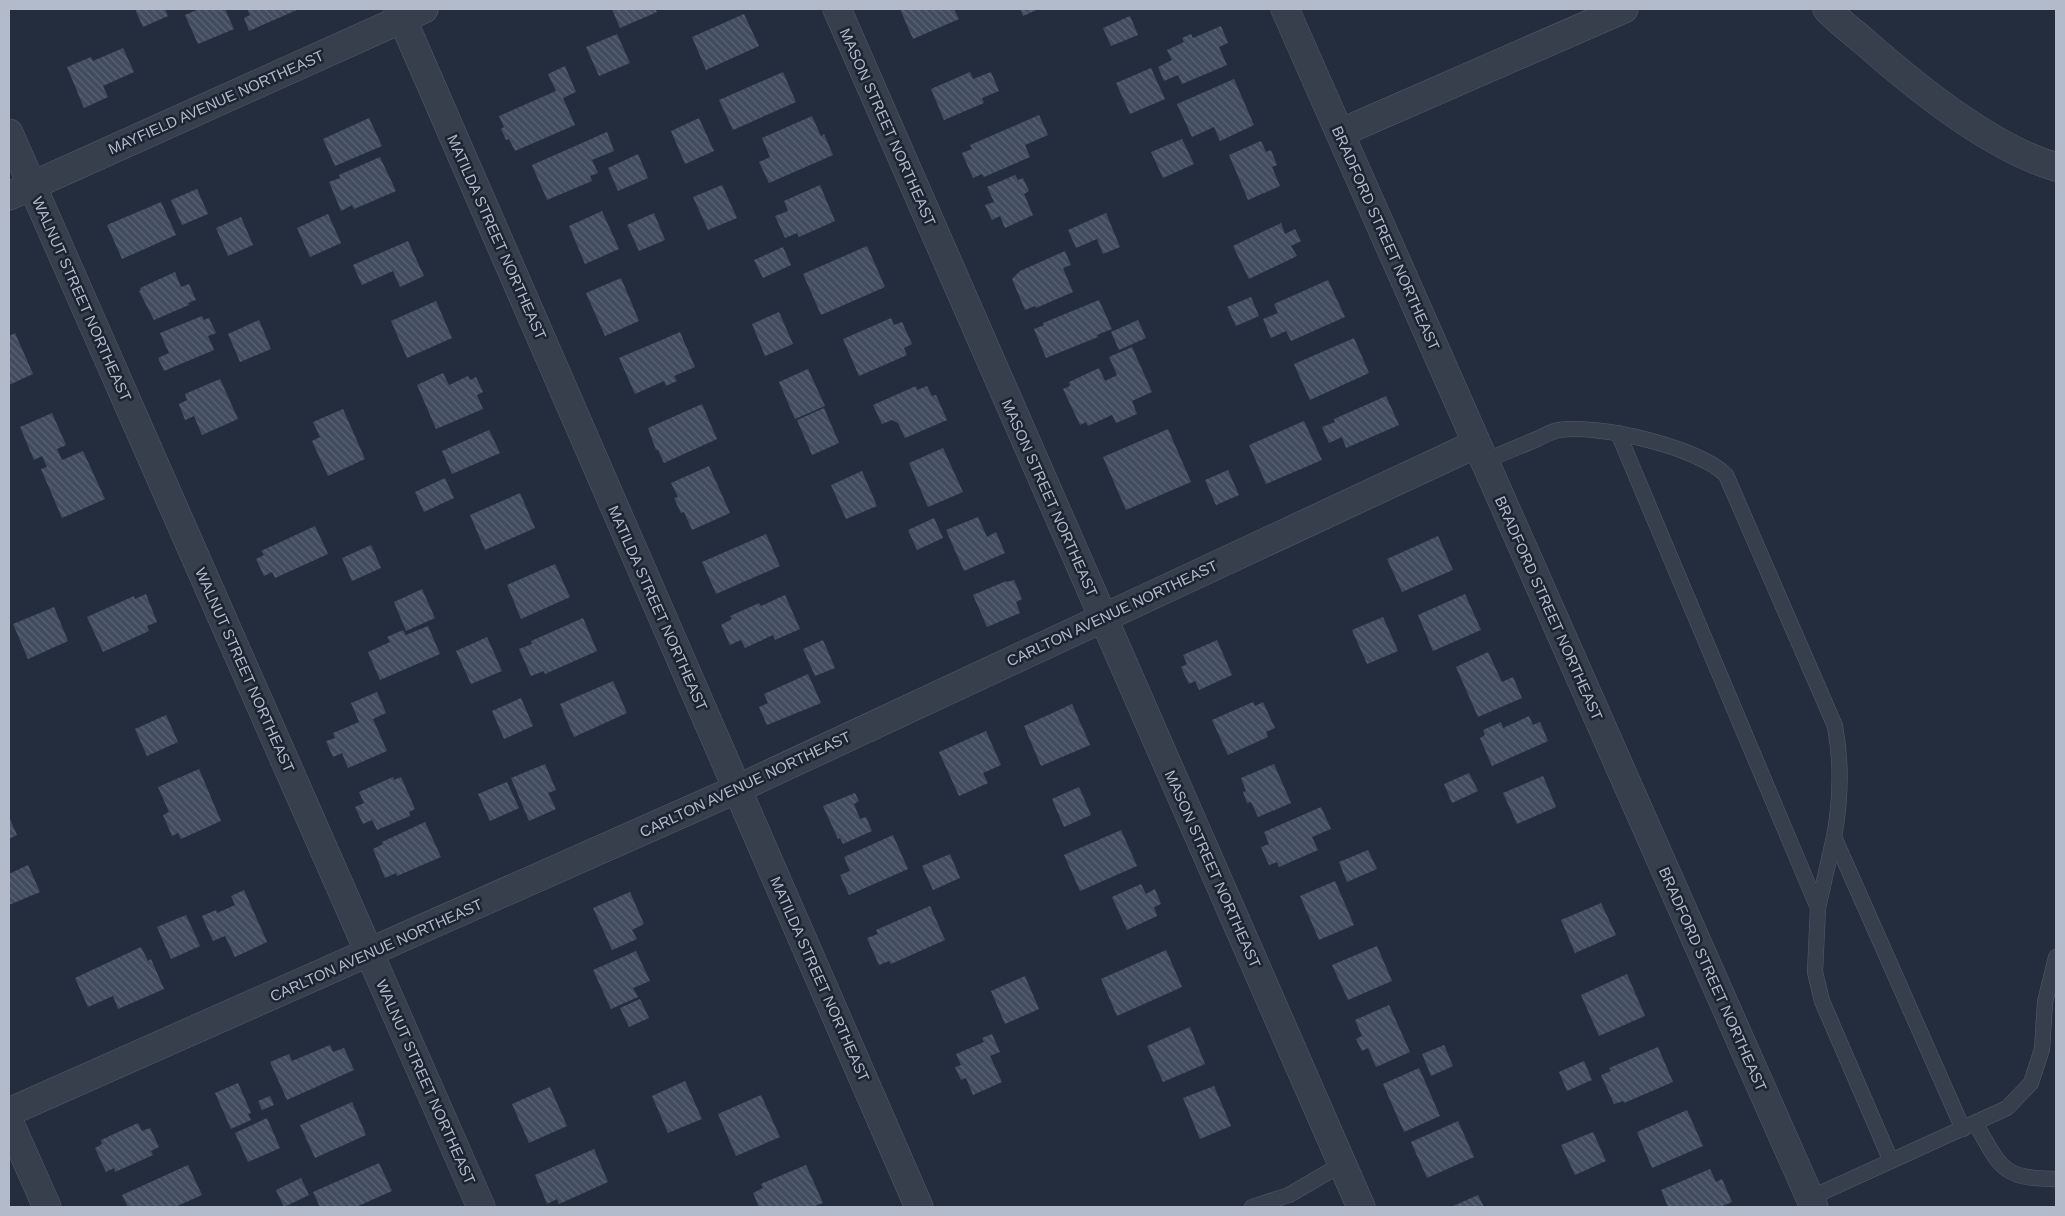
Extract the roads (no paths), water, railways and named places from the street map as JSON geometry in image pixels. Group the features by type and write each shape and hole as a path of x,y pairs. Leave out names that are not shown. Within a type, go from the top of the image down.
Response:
{"street":[{"name":"MASON STREET NORTHEAST","path":"837,9 1361,1207"},
{"name":"BRADFORD STREET NORTHEAST","path":"1286,9 1812,1202"},
{"path":"1340,133 1624,9"},
{"path":"1827,9 1888,62 1954,114 2018,152 2038,162 2056,167"},
{"name":"MAYFIELD AVENUE NORTHEAST","path":"20,190 408,12"},
{"name":"MATILDA STREET NORTHEAST","path":"408,12 737,788 920,1207"},
{"name":"WALNUT STREET NORTHEAST","path":"9,133 20,190 369,954 481,1207"},
{"name":"CARLTON AVENUE NORTHEAST","path":"9,1112 369,954 737,788 1102,618 1480,452"},
{"path":"9,1121 48,1207"}],"lane":[{"path":"1480,452 1557,430 1587,429 1618,433 1696,455 1718,466 1726,475 1835,726 1840,773 1840,803 1818,908 1815,972 1817,986 1891,1161"},
{"path":"1618,433 1818,908"},
{"path":"1834,837 1969,1126 1999,1164 2015,1175 2034,1179 2056,1180"},
{"path":"1812,1202 1891,1161 2007,1108 2031,1083 2042,1049 2045,1002 2054,975 2056,957"},
{"path":"1252,1207 1289,1195 1342,1164"}]}
